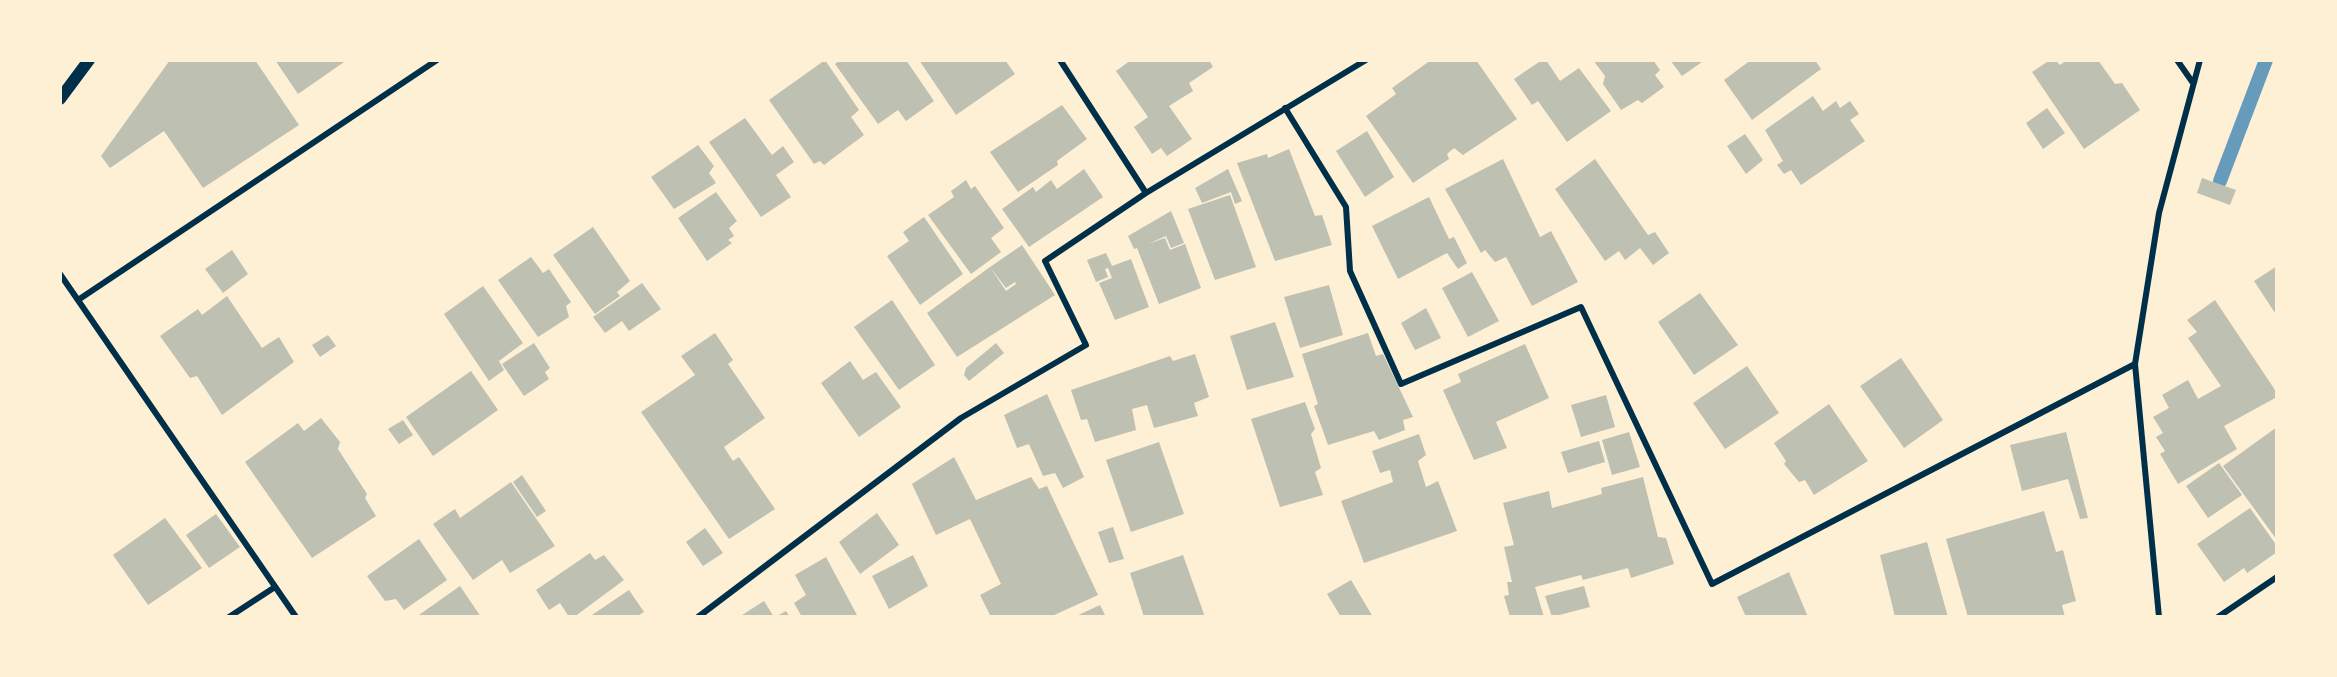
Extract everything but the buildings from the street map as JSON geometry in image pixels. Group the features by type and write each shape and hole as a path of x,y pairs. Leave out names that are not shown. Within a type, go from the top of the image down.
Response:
{"main road":[{"path":"60,99 88,60"}],"street":[{"path":"78,300 437,60"},
{"path":"1060,60 1146,193"},
{"path":"698,617 961,418 1086,345 1045,261 1146,193 1366,60"},
{"path":"2177,60 2193,83"},
{"path":"2159,617 2135,364 2159,213 2200,60"},
{"path":"1285,108 1346,207 1350,271 1401,384 1581,307 1712,584 2135,364"},
{"path":"60,274 296,617"},
{"path":"2218,617 2277,577"},
{"path":"229,617 275,586"}],"waterway":[{"path":"2220,181 2266,60"}]}
